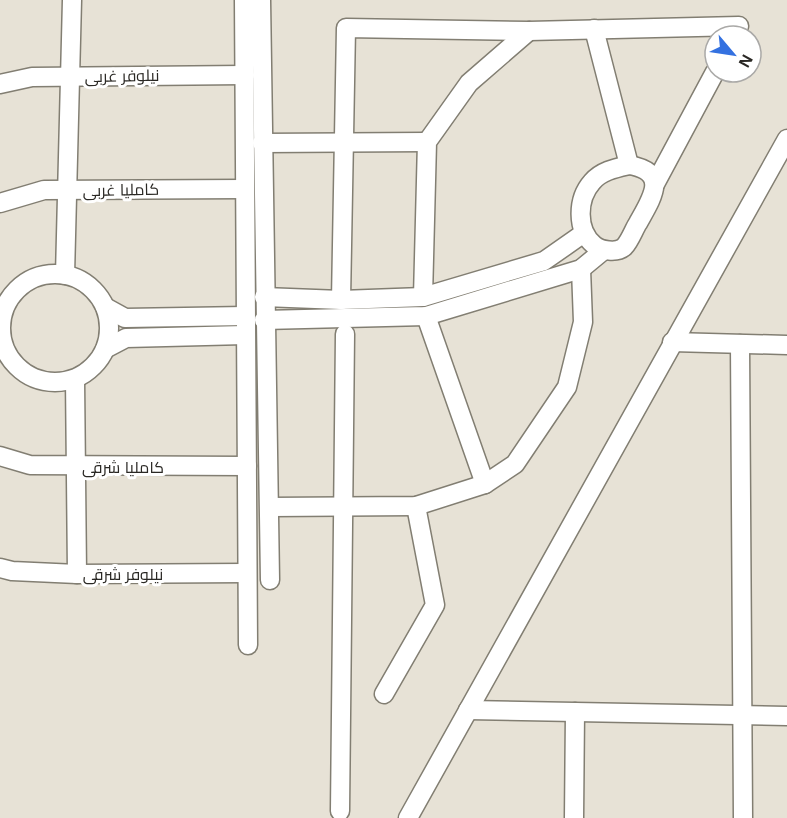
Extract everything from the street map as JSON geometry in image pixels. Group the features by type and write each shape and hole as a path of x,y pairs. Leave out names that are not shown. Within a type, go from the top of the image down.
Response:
{"street":[{"path":"65,275 72,0"},
{"path":"244,0 244,316 248,645"},
{"path":"261,0 264,320 270,580"},
{"path":"341,300 346,28 529,31 703,27"},
{"path":"594,29 629,165"},
{"path":"423,297 427,142 469,83 529,31"},
{"name":"نیلوفر غربی","path":"0,84 32,76 245,75"},
{"path":"655,184 651,174 641,167 629,165 603,173 591,182 581,207 584,233 594,246 615,251 624,247 654,195 655,184 709,84"},
{"path":"408,818 787,139"},
{"path":"262,143 427,142"},
{"name":"کاملیا غربی","path":"0,203 44,190 244,189"},
{"path":"264,297 341,300 423,297 544,261 584,233"},
{"path":"264,320 426,316 581,269 604,250"},
{"path":"270,507 416,506 485,484 515,464 567,387 583,322 581,269"},
{"path":"48,274 65,275 88,285 105,307 109,321 105,349 93,367 75,379 62,383 34,379 11,362 0,335 0,321 6,296 34,278 48,274"},
{"path":"105,307 125,318 244,316"},
{"path":"426,316 485,484"},
{"path":"340,811 345,334"},
{"path":"105,349 126,338 245,335"},
{"path":"672,342 787,345"},
{"path":"740,344 743,818"},
{"path":"75,379 76,574"},
{"name":"کاملیا شرقی","path":"0,456 30,465 76,467 247,466"},
{"path":"384,694 435,605 416,506"},
{"name":"نیلوفر شرقی","path":"0,568 12,571 76,574 246,573"},
{"path":"468,710 787,716"},
{"path":"574,818 575,712"}]}
